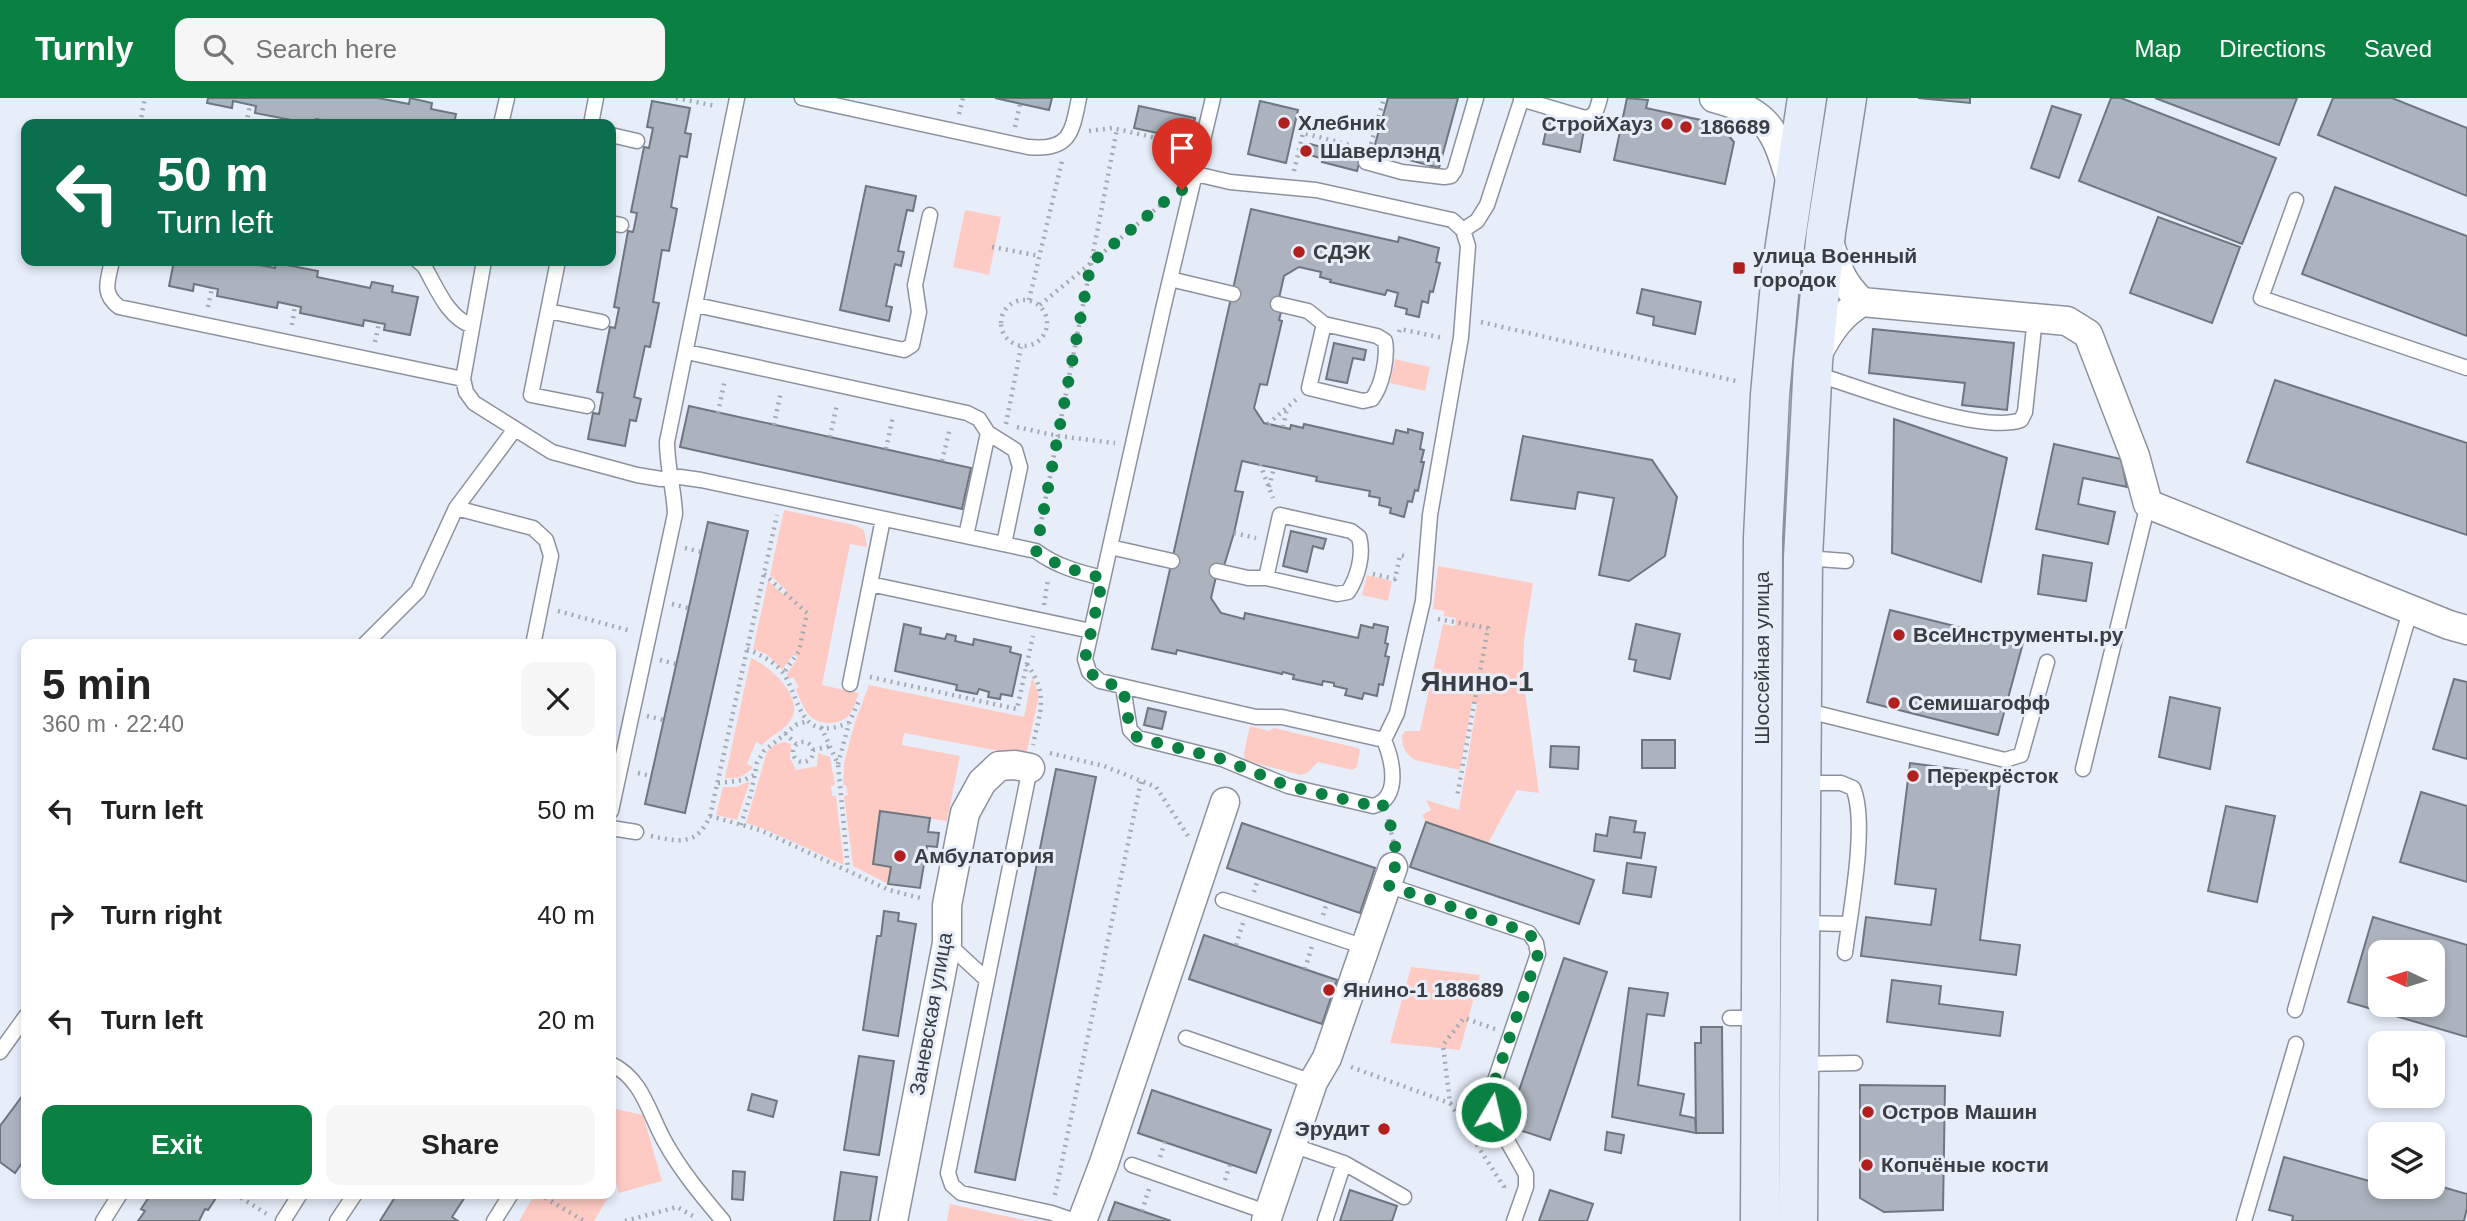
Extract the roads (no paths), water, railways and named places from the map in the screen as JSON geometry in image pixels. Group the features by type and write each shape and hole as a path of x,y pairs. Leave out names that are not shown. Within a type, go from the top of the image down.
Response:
{"main road":[{"name":"Шоссейная улица","path":"1760,1221 1745,1018 1763,538 1770,395 1782,272 1807,98"},
{"name":"Шоссейная улица","path":"1801,1217 1803,558 1812,367 1826,232 1847,98"}],"street":[{"path":"1714,98 1741,105 1771,130 1780,146 1792,188"},
{"path":"1741,105 1759,103 1771,98"},
{"path":"1826,232 1838,274 1849,291 1862,302 2067,321 2088,334 2135,456 2148,504 2467,630"},
{"path":"1812,367 1832,327 1847,311 1862,302"},
{"name":"Заневская улица","path":"893,1221 947,943 947,905 965,813 982,782 999,766 1015,765 1031,759"},
{"path":"1082,1221 1225,802"},
{"path":"1267,1217 1313,1082 1327,1058 1390,876"}],"lane":[{"path":"502,119 507,98"},
{"path":"592,119 596,98"},
{"path":"802,98 1046,149 1063,143 1072,132 1079,98"},
{"path":"1213,98 1085,659 1089,672 1100,681 1256,717 1282,717 1384,740"},
{"path":"1366,162 1402,172 1451,176 1476,98"},
{"path":"1463,230 1477,221 1487,205 1522,98 1585,118 1592,117 1597,112 1600,98"},
{"path":"616,788 675,514 674,491 667,465 667,442 736,104"},
{"path":"616,136 637,141"},
{"path":"1196,174 1230,182 1317,190 1452,220 1463,230 1468,246 1461,342 1430,514 1423,601 1398,713 1384,740"},
{"path":"2296,200 2261,298 2467,368"},
{"path":"696,305 904,351 912,345 919,312 915,285 930,215"},
{"path":"111,266 106,288 110,300 119,307 463,379"},
{"path":"424,266 451,313 460,322 472,326"},
{"path":"483,266 463,379 466,392 474,403 552,452 637,475 701,480 1036,551 1051,562 1103,578"},
{"path":"557,266 531,395 587,406"},
{"path":"1170,279 1233,293"},
{"path":"1278,304 1308,311 1324,324 1377,336 1385,341 1387,350 1377,392 1372,399 1363,401 1309,388 1324,324"},
{"path":"548,311 603,321"},
{"path":"1812,367 1957,418 2011,424 2021,420 2025,412 2035,318"},
{"path":"687,352 953,410 979,419 988,433 1015,450 1020,467 1004,544"},
{"path":"370,639 418,591 456,508 515,429"},
{"path":"966,536 988,433"},
{"path":"2083,769 2148,504"},
{"path":"456,508 533,528 546,540 551,556 534,639"},
{"path":"1217,571 1248,578 1266,578 1337,594 1348,592 1354,583 1360,559 1362,548 1359,537 1351,531 1280,515 1266,578"},
{"path":"851,679 883,519"},
{"path":"1110,547 1172,561"},
{"path":"1803,558 1846,561"},
{"path":"870,584 1091,631"},
{"path":"2295,1010 2411,608"},
{"path":"1802,709 2005,760 2021,755 2047,662"},
{"path":"1123,687 1130,730 1138,738 1222,759 1288,786 1373,806 1382,803 1388,796 1393,776 1392,757 1384,740"},
{"path":"1031,759 948,1173 952,1185 961,1194 1052,1213 1075,1221"},
{"path":"1802,783 1841,783 1853,788 1858,800 1857,859 1845,954"},
{"path":"616,829 636,832"},
{"path":"1390,876 1529,933 1536,943 1538,954 1489,1098 1491,1112 1526,1174 1526,1187 1514,1221"},
{"path":"1223,900 1366,947"},
{"path":"1801,923 1849,923"},
{"path":"947,943 987,980"},
{"path":"0,1052 21,1023"},
{"path":"1186,1038 1313,1082"},
{"path":"2244,1221 2296,1044"},
{"path":"1800,1064 1855,1063"},
{"path":"616,1066 640,1088 672,1153 693,1186 723,1221"},
{"path":"1292,1144 1344,1163 1404,1197"},
{"path":"1325,1221 1344,1163"},
{"path":"1132,1165 1267,1217"},
{"path":"103,1221 117,1199"},
{"path":"283,1221 297,1199"},
{"path":"337,1221 352,1199"},
{"path":"494,1221 508,1199"}],"place":[{"name":"Хлебник","path":"1284,123"},
{"name":"СтройХауз","path":"1667,124"},
{"name":"186689","path":"1686,127"},
{"name":"Шаверлэнд","path":"1306,151"},
{"name":"СДЭК","path":"1299,252"},
{"name":"улица Военный городок","path":"1739,268"},
{"name":"ВсеИнструменты.ру","path":"1899,635"},
{"name":"Семишагофф","path":"1894,703"},
{"name":"Перекрёсток","path":"1913,776"},
{"name":"Амбулатория","path":"900,856"},
{"name":"Янино-1 188689","path":"1329,990"},
{"name":"Остров Машин","path":"1868,1112"},
{"name":"Эрудит","path":"1384,1129"},
{"name":"Копчёные кости","path":"1867,1165"}],"district":[{"name":"Янино-1","path":"1477,681"}]}
